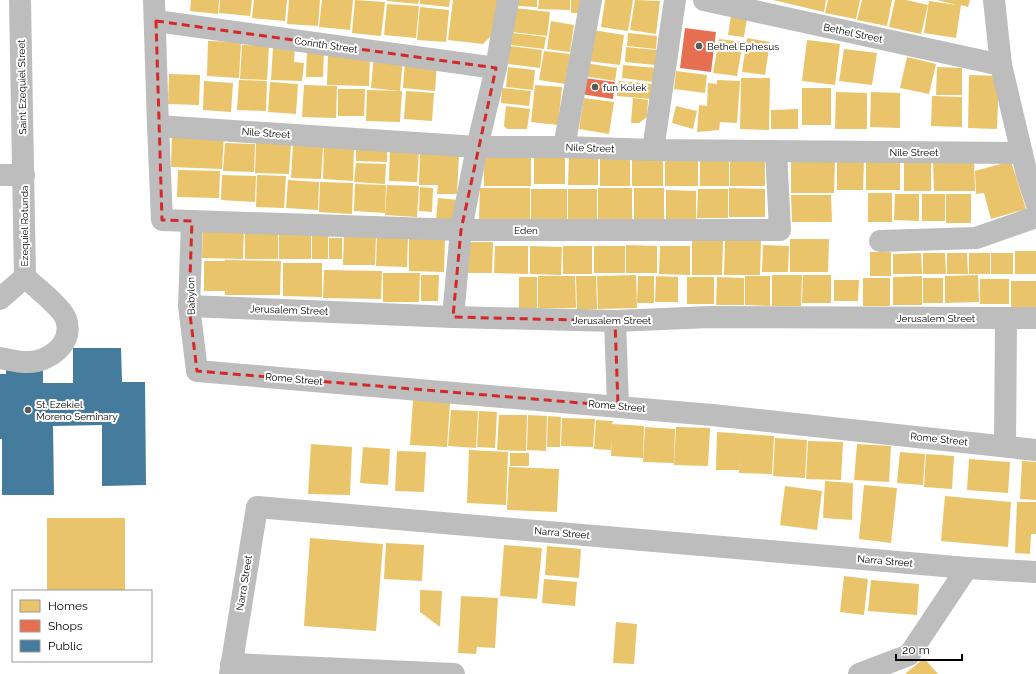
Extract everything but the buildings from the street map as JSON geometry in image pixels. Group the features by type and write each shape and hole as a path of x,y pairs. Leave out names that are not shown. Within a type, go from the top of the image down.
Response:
{"street":[{"name":"Saint Ezequiel Street","path":"20,0 24,175"},
{"path":"154,0 156,21 158,126"},
{"path":"453,317 461,230 477,147 496,68 508,0"},
{"path":"564,148 591,0"},
{"path":"653,150 675,0"},
{"name":"Bethel Street","path":"704,0 1001,65"},
{"path":"994,0 1001,65 1022,153 1032,175 1036,202"},
{"name":"Corinth Street","path":"156,21 496,68"},
{"name":"Nile Street","path":"158,126 477,147 1022,153"},
{"name":"Eden","path":"158,126 162,220 461,230 780,230 776,151"},
{"path":"0,175 24,175"},
{"name":"Ezequiel Rotunda","path":"0,358 16,361 36,361 51,356 61,348 66,340 68,328 65,318 59,309 25,277 24,175"},
{"path":"880,240 976,238 1036,217"},
{"name":"Babylon","path":"192,221 189,306 197,371"},
{"name":"Ezequiel Rotunda","path":"0,299 25,277"},
{"name":"Jerusalem Street","path":"189,306 453,317 615,321 710,317 1036,318"},
{"path":"1006,318 1006,446"},
{"path":"615,321 618,406"},
{"name":"Rome Street","path":"197,371 618,406 1036,450"},
{"name":"Narra Street","path":"230,669 257,507 967,568 1036,572"},
{"path":"859,674 909,655 967,568"},
{"path":"230,669 454,674"}],"highlighted area":[{"path":"156,21 496,68 461,230 453,317 615,321 618,406 197,371 189,306 192,221 162,220"}],"place":[{"name":"Bethel Ephesus","path":"699,46"},
{"name":"fun Kolek","path":"595,87"},
{"name":"St. Ezekiel Moreno Seminary","path":"28,410"}]}
